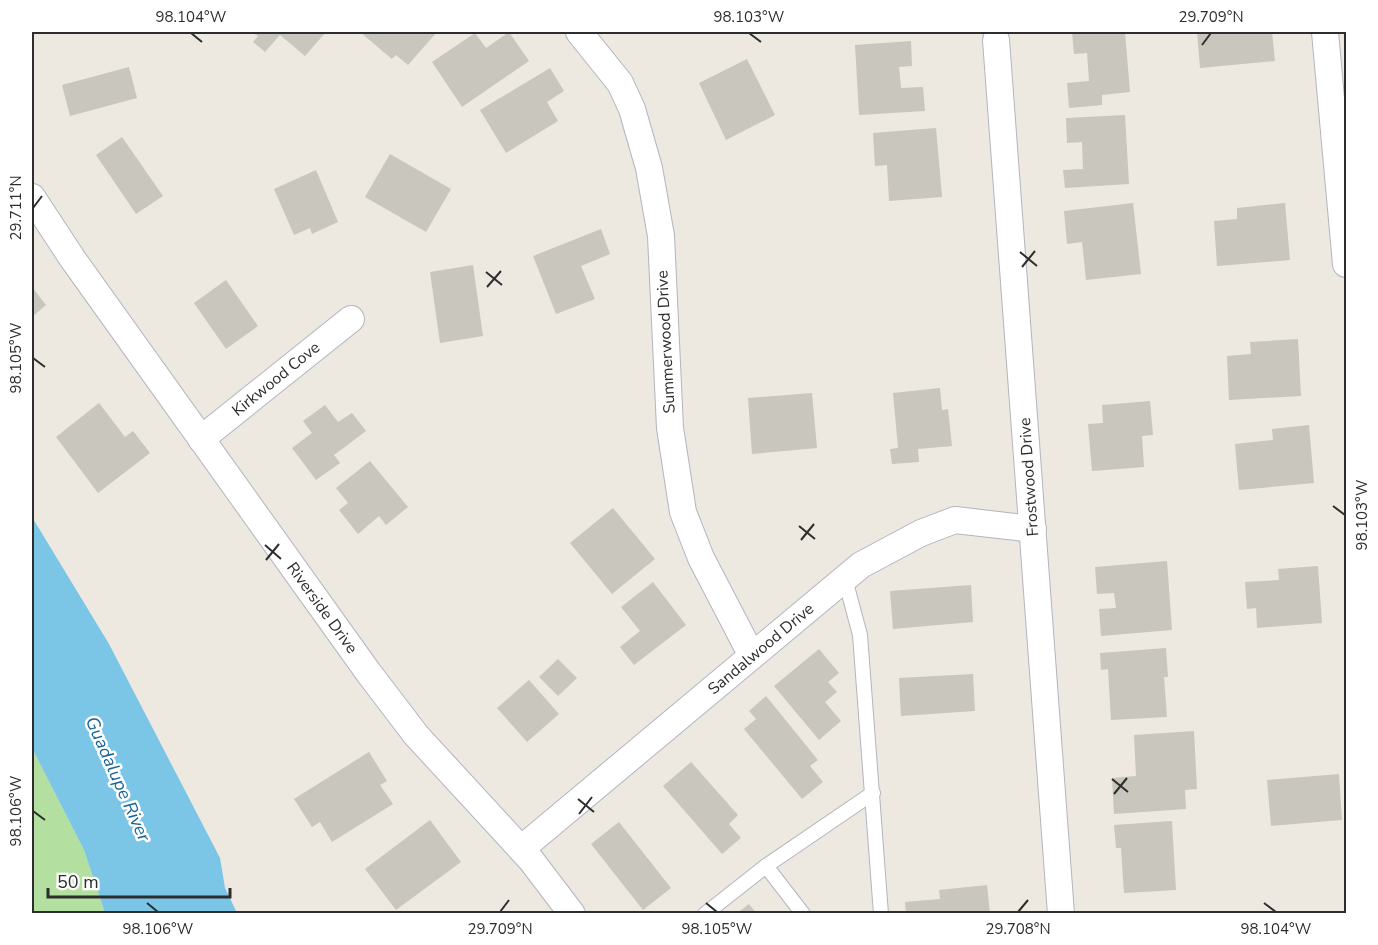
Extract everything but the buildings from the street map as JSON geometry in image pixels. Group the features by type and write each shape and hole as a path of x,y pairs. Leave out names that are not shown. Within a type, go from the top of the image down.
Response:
{"street":[{"name":"Summerwood Drive","path":"579,32 620,83 632,109 649,168 661,236 670,428 683,512 701,558 752,656"},
{"path":"1326,32 1342,170 1347,264"},
{"name":"Frostwood Drive","path":"996,40 1061,914"},
{"name":"Riverside Drive","path":"32,197 72,258 368,672 416,735 521,849 572,914"},
{"name":"Kirkwood Cove","path":"201,439 351,319"},
{"name":"Sandalwood Drive","path":"521,849 861,565 892,548 955,520 1033,529"}],"lane":[{"path":"845,579 860,635 881,914"},
{"path":"705,914 766,866 873,793"},
{"path":"766,866 803,914"}],"green space":[{"path":"32,748 84,850 105,913 32,913"}],"water":[{"name":"Guadalupe River","path":"32,517 109,644 220,858 225,888 237,913 105,913 84,850 32,748"}]}
